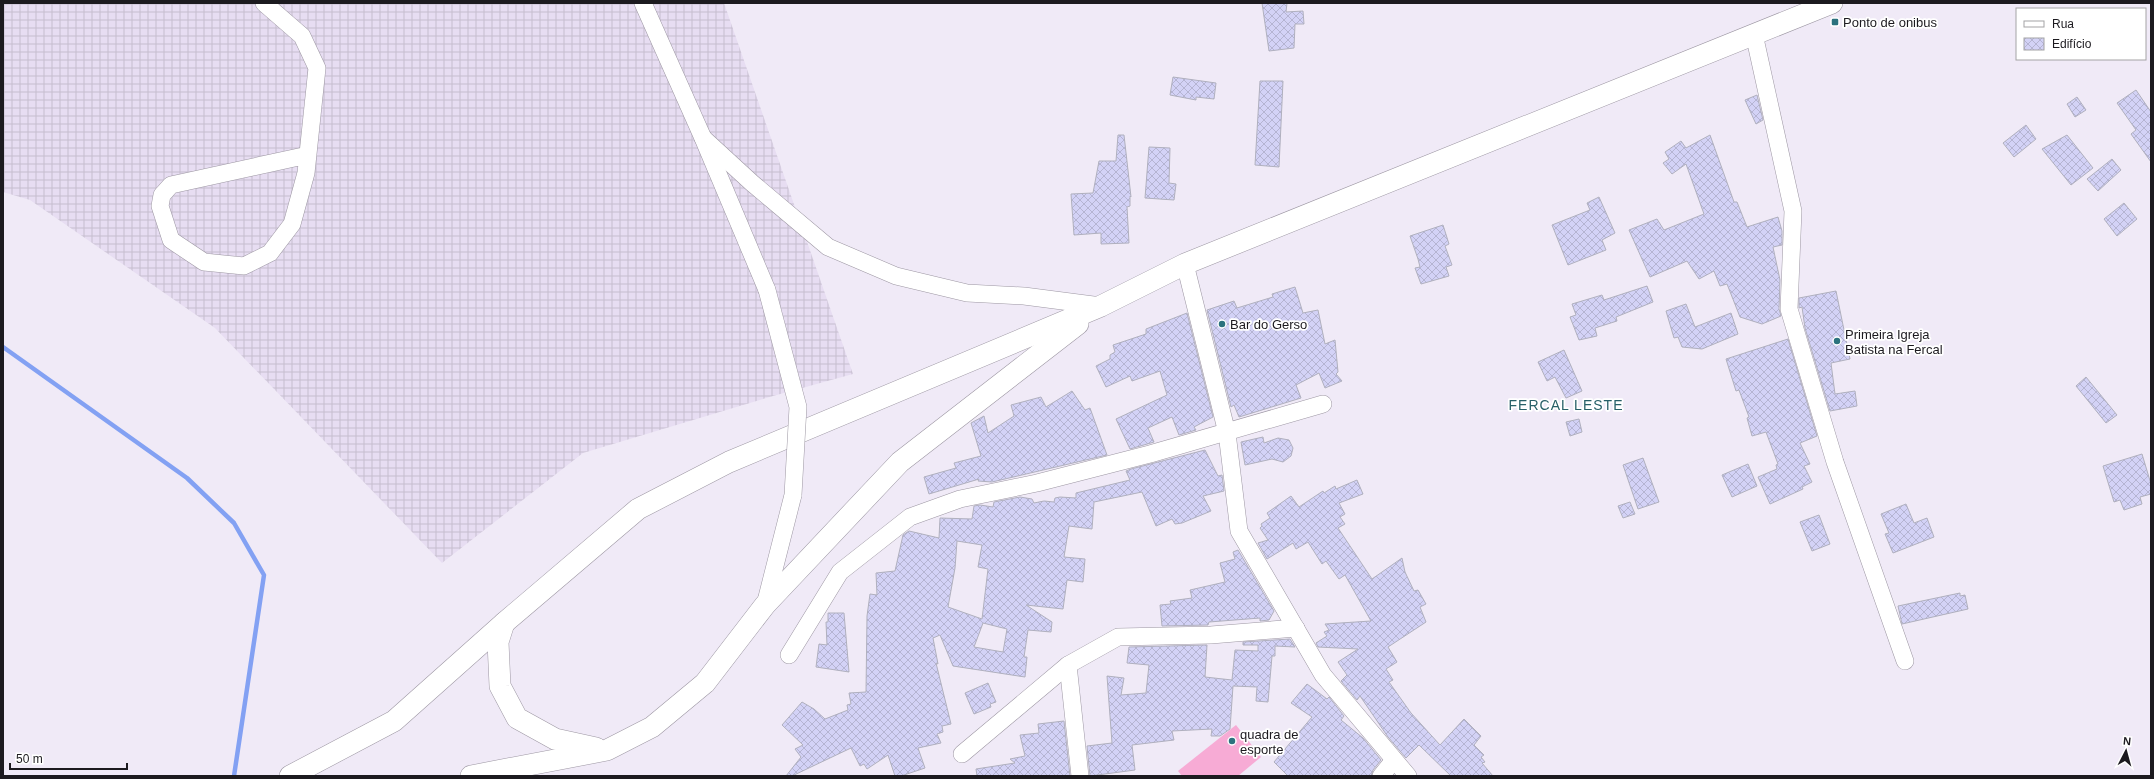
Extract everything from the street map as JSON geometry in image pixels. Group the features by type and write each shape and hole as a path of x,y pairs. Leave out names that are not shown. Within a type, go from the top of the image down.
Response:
{"main road":[{"path":"290,776 394,722 504,623 638,509 729,462 1101,306 1185,264 1832,3"},
{"path":"471,776 607,750 652,727 705,683 765,606 900,462 1101,306"},
{"path":"504,623 498,642 500,686 517,718 555,739 607,750"}],"street":[{"path":"264,3 302,36 317,68 308,155 306,173 292,224 270,253 244,266 204,262 171,240 160,206 162,195 172,185 308,155"},
{"path":"643,3 703,138 767,290 798,407 793,495 765,606"},
{"path":"1754,34 1794,211 1789,309 1835,462 1905,660"},
{"path":"703,138 752,183 828,247 896,276 967,293 1024,296 1101,306"},
{"path":"1185,264 1227,433 1239,531 1323,675 1408,776"},
{"path":"789,654 840,572 910,517 960,499 1038,483 1227,433 1323,404"},
{"path":"962,754 1068,665 1118,637 1211,635 1296,628"},
{"path":"1068,665 1080,776"},
{"path":"1380,776 1394,760"}],"shaded area":[{"path":"3,3 724,3 853,374 773,396 583,453 442,563 215,328 30,200 3,192"},
{"name":"quadra de esporte","path":"1236,725 1261,757 1238,776 1182,776 1178,771"}],"building":[{"path":"1262,3 1287,3 1286,12 1303,11 1304,24 1295,24 1294,48 1269,51"},
{"path":"1173,77 1216,83 1214,99 1196,97 1196,100 1170,95"},
{"path":"1260,81 1283,81 1279,167 1255,165"},
{"path":"2136,90 2151,112 2151,162 2131,134 2136,130 2117,103"},
{"path":"1757,95 1763,120 1756,124 1745,100"},
{"path":"2077,97 2086,110 2075,117 2067,104"},
{"path":"2026,125 2036,139 2014,157 2003,143"},
{"path":"1118,135 1124,135 1131,197 1130,196 1130,206 1127,207 1129,243 1101,244 1101,233 1074,235 1071,194 1093,193 1099,161 1116,161"},
{"path":"1710,135 1734,202 1737,202 1747,227 1778,217 1782,231 1782,245 1773,247 1780,280 1779,309 1781,316 1762,324 1740,317 1727,284 1720,286 1714,271 1699,279 1687,261 1650,277 1629,230 1657,219 1664,230 1704,214 1686,164 1672,174 1663,163 1669,159 1665,152 1681,141 1686,148"},
{"path":"2067,135 2093,168 2071,185 2042,149"},
{"path":"1149,147 1170,148 1169,183 1176,184 1174,200 1145,198"},
{"path":"2112,159 2121,170 2098,191 2087,179"},
{"path":"1599,197 1615,233 1602,240 1606,250 1568,265 1552,225 1590,210 1587,203"},
{"path":"2124,203 2137,219 2117,236 2104,219"},
{"path":"1443,225 1449,244 1445,246 1452,265 1446,267 1449,276 1421,284 1415,268 1420,267 1410,236"},
{"path":"1647,286 1653,302 1616,317 1617,321 1595,328 1597,336 1579,340 1570,317 1576,315 1572,304 1602,295 1604,300"},
{"path":"1295,287 1303,313 1318,310 1325,344 1335,340 1338,372 1336,374 1342,381 1325,388 1319,373 1296,385 1301,398 1239,417 1234,405 1231,407 1207,310 1234,301 1237,308 1273,297 1272,294"},
{"path":"1836,291 1850,359 1831,363 1835,394 1855,391 1857,406 1830,411 1805,328 1802,307 1799,308 1799,298"},
{"path":"1686,304 1695,327 1731,313 1738,334 1702,349 1682,347 1678,337 1674,338 1666,311"},
{"path":"1187,313 1213,417 1194,427 1196,430 1179,435 1172,417 1148,428 1154,442 1130,449 1116,419 1167,395 1160,371 1132,381 1130,376 1106,387 1096,366 1110,359 1110,355 1115,352 1113,345 1146,334 1146,329"},
{"path":"1788,339 1817,436 1800,443 1810,464 1804,466 1812,482 1802,487 1803,489 1770,504 1758,477 1777,469 1776,465 1778,464 1766,432 1752,436 1747,418 1749,417 1739,390 1736,391 1726,359"},
{"path":"1564,350 1582,391 1566,398 1555,377 1547,381 1538,362"},
{"path":"2086,377 2117,415 2106,423 2076,386"},
{"path":"1072,391 1085,410 1090,408 1107,455 992,482 978,481 979,479 929,494 924,477 956,468 954,463 981,456 971,423 984,416 988,433 1014,416 1011,405 1041,397 1046,407"},
{"path":"1579,419 1582,432 1570,436 1566,422"},
{"path":"1263,437 1264,443 1278,438 1289,440 1293,448 1291,456 1283,462 1272,459 1245,465 1241,442"},
{"path":"1205,450 1218,476 1222,475 1224,491 1203,496 1211,511 1182,523 1175,524 1172,519 1156,526 1142,492 1094,502 1092,529 1069,526 1064,557 1085,559 1083,582 1067,580 1063,609 1026,605 1052,622 1051,632 1028,630 1024,657 1027,657 1025,677 953,666 940,635 933,638 938,664 936,663 951,724 942,726 943,732 937,734 941,743 918,748 925,768 901,776 895,776 888,755 867,769 864,764 860,766 851,748 792,776 786,776 801,757 795,749 803,745 782,725 802,702 814,709 825,719 848,710 847,705 851,704 849,693 866,692 867,616 870,594 877,595 876,573 895,571 903,535 909,531 939,538 940,518 972,519 974,506 980,505 993,507 994,502 1020,497 1032,499 1034,503 1044,501 1054,502 1055,498 1060,497 1076,498 1076,493 1130,480 1126,471","holes":["957,541 982,545 978,567 988,569 982,619 948,607 955,568","983,623 1007,629 1003,652 974,647"]},
{"path":"2142,454 2151,484 2151,494 2140,497 2142,504 2124,510 2120,500 2114,502 2103,466"},
{"path":"1643,458 1659,502 1638,509 1623,465"},
{"path":"1748,464 1757,486 1732,497 1722,475"},
{"path":"1357,480 1363,494 1339,503 1345,514 1340,517 1345,524 1338,528 1372,579 1402,558 1405,572 1414,591 1418,590 1426,604 1420,607 1426,622 1388,647 1397,662 1386,669 1393,680 1389,682 1411,713 1440,745 1464,719 1481,736 1474,745 1484,755 1481,757 1485,762 1482,763 1493,776 1451,776 1419,745 1406,758 1388,737 1360,696 1357,700 1341,681 1347,675 1338,662 1358,649 1318,647 1316,643 1327,636 1324,632 1329,630 1325,624 1371,621 1345,575 1339,579 1326,561 1322,564 1308,542 1296,549 1293,543 1267,559 1258,543 1268,540 1260,528 1262,526 1261,524 1270,518 1267,513 1291,496 1299,507 1323,491 1324,493 1335,486 1336,489"},
{"path":"1630,502 1635,514 1623,518 1618,506"},
{"path":"1906,504 1914,523 1927,518 1934,537 1893,553 1885,534 1889,533 1881,514"},
{"path":"1819,515 1830,544 1812,551 1800,522"},
{"path":"1238,550 1274,611 1269,620 1260,621 1260,618 1209,622 1208,625 1162,626 1160,605 1171,604 1170,601 1192,598 1190,590 1225,582 1220,563 1235,559 1233,552"},
{"path":"1960,593 1960,596 1965,595 1968,609 1902,624 1898,606"},
{"path":"828,613 844,613 849,672 816,667 819,644 827,645 826,622 828,622"},
{"path":"1290,639 1295,647 1275,646 1275,656 1272,656 1268,702 1256,701 1257,687 1233,686 1230,729 1220,736 1211,736 1212,729 1172,731 1174,740 1132,745 1135,770 1090,776 1087,746 1112,743 1107,676 1124,678 1121,695 1146,693 1149,665 1127,663 1129,647 1207,645 1205,677 1232,680 1235,650 1258,651 1258,645 1243,645 1243,642"},
{"path":"988,683 996,702 990,704 991,707 974,714 965,693"},
{"path":"1307,684 1327,699 1329,697 1344,716 1341,720 1363,738 1381,760 1373,770 1371,776 1288,776 1274,762 1312,717 1291,703"},
{"path":"1064,721 1070,776 977,776 976,769 1015,763 1010,759 1025,756 1020,735 1039,733 1038,724"}],"waterway":[{"path":"3,347 187,478 234,523 264,575 234,776"}],"place":[{"name":"Ponto de onibus","path":"1835,22"},
{"name":"Bar do Gerso","path":"1222,324"},
{"name":"Primeira Igreja Batista na Fercal","path":"1837,341"},
{"name":"quadra de esporte","path":"1232,741"}],"district":[{"name":"FERCAL LESTE","path":"1566,405"}]}
